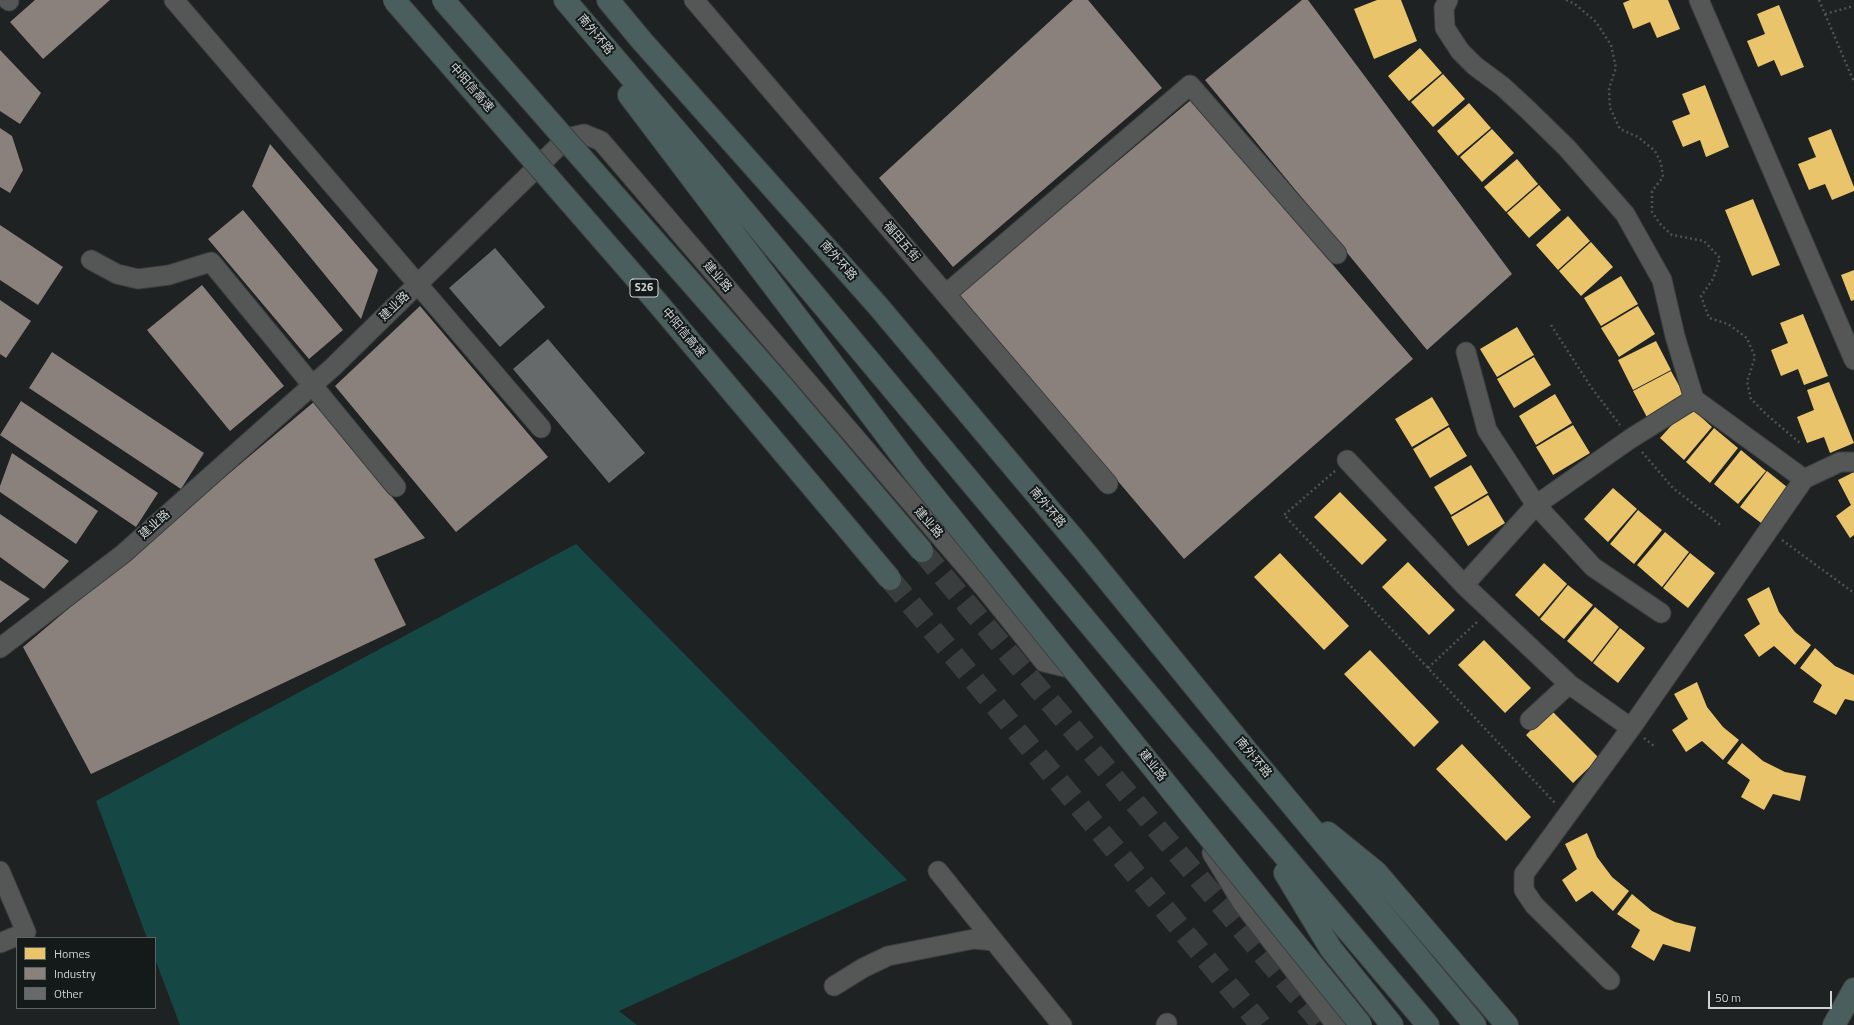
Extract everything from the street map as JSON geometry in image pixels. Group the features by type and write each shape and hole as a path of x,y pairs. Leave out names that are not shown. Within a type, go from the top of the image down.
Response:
{"highway":[{"name":"中阳信高速","path":"394,0 656,301 890,579"},
{"path":"443,0 782,386 922,551"},
{"path":"557,0 915,473 1361,1025"},
{"name":"南外环路","path":"565,0 709,168 1253,819 1428,1025"},
{"name":"南外环路","path":"608,0 642,41 883,312 1085,552 1289,802 1475,1025"},
{"path":"1289,802 1376,872 1507,1025"},
{"path":"1253,819 1331,949 1392,1025"},
{"path":"1823,1025 1850,997"},
{"path":"1834,1025 1850,997"}],"street":[{"path":"174,0 540,428"},
{"name":"福田五街","path":"694,0 1108,484"},
{"path":"1448,0 1444,8 1445,28 1460,51 1476,66 1512,94 1567,148 1625,214 1662,280 1675,336 1694,399 1804,479"},
{"path":"1699,0 1854,360"},
{"path":"946,294 1190,85 1337,254"},
{"name":"建业路","path":"0,648 123,554 313,385 418,285 567,138 584,134 601,141 986,590 1044,662 1069,668 1088,683 1123,730 1169,786 1243,904 1336,1025"},
{"path":"91,260 117,274 138,279 169,275 211,262 396,487"},
{"path":"1466,352 1487,430 1536,505 1593,567 1661,613"},
{"path":"1464,585 1536,505 1630,439 1694,399"},
{"path":"1347,460 1464,585 1569,684 1631,728"},
{"path":"1610,980 1534,905 1524,890 1524,874 1631,728 1804,479 1840,462 1854,462"},
{"path":"1530,720 1569,684"},
{"path":"0,871 26,932 0,943"},
{"path":"938,871 1062,1025"},
{"path":"834,986 863,968 888,956 974,939 994,941"}],"path":[{"path":"1566,0 1575,4 1596,22 1611,45 1616,68 1609,88 1610,108 1620,129 1638,137 1655,151 1661,163 1663,177 1652,191 1652,212 1661,225 1672,235 1704,241 1720,258 1713,279 1701,296 1709,318 1728,324 1747,338 1755,357 1747,382 1751,399 1767,415 1800,443"},
{"path":"1819,0 1854,82"},
{"path":"1825,14 1854,6"},
{"path":"1552,325 1591,386 1630,439 1673,488 1722,526"},
{"path":"1347,460 1284,515 1567,815"},
{"path":"1769,530 1854,593"},
{"path":"1428,668 1490,609"}],"shaded area":[{"path":"576,544 907,880 619,1011 637,1025 180,1025 156,962 156,937 147,937 96,801"}],"building: Homes":[{"path":"1377,0 1401,0 1417,41 1374,59 1354,9"},
{"path":"1630,0 1668,0 1680,29 1657,38 1650,22 1633,29 1623,3"},
{"path":"1779,5 1804,67 1781,76 1774,60 1758,67 1747,41 1765,34 1757,14"},
{"path":"1420,48 1442,73 1409,101 1388,76"},
{"path":"1443,74 1465,99 1433,127 1411,102"},
{"path":"1705,85 1729,147 1706,157 1700,140 1683,147 1672,121 1690,114 1682,94"},
{"path":"1469,103 1491,128 1458,156 1437,131"},
{"path":"1492,129 1514,153 1482,182 1460,157"},
{"path":"1831,129 1854,187 1854,191 1832,200 1825,184 1809,190 1798,164 1816,157 1808,138"},
{"path":"1517,159 1538,184 1506,212 1484,187"},
{"path":"1539,185 1561,210 1529,238 1507,213"},
{"path":"1753,199 1780,265 1752,276 1725,210"},
{"path":"1568,216 1590,241 1558,270 1536,245"},
{"path":"1591,242 1613,267 1581,296 1559,271"},
{"path":"1854,270 1854,300 1851,301 1841,275"},
{"path":"1621,276 1638,304 1601,326 1584,298"},
{"path":"1638,306 1655,334 1619,357 1601,328"},
{"path":"1803,314 1828,376 1804,385 1798,369 1781,376 1771,350 1788,343 1780,323"},
{"path":"1517,327 1534,355 1497,377 1480,349"},
{"path":"1656,341 1671,370 1633,390 1618,360"},
{"path":"1534,357 1551,385 1514,408 1497,379"},
{"path":"1671,371 1687,400 1649,421 1633,391"},
{"path":"1829,382 1854,443 1830,453 1824,437 1807,443 1797,417 1814,410 1807,390"},
{"path":"1555,394 1572,423 1536,445 1519,416"},
{"path":"1432,397 1449,425 1412,447 1395,419"},
{"path":"1689,406 1712,427 1684,460 1660,438"},
{"path":"1573,425 1590,453 1553,475 1536,447"},
{"path":"1449,427 1467,456 1430,478 1413,449"},
{"path":"1714,428 1738,448 1710,483 1686,462"},
{"path":"1741,450 1766,471 1738,504 1714,484"},
{"path":"1471,465 1488,493 1451,515 1434,487"},
{"path":"1767,471 1792,491 1765,526 1740,507"},
{"path":"1854,472 1854,535 1850,538 1836,516 1851,505 1838,480"},
{"path":"1613,488 1637,509 1608,542 1584,519"},
{"path":"1340,492 1387,540 1362,565 1314,517"},
{"path":"1488,495 1505,523 1468,546 1451,517"},
{"path":"1638,510 1662,530 1634,564 1610,544"},
{"path":"1665,532 1689,552 1662,587 1637,565"},
{"path":"1280,553 1349,626 1324,650 1254,577"},
{"path":"1690,553 1715,573 1688,608 1663,588"},
{"path":"1408,562 1455,610 1429,635 1382,587"},
{"path":"1544,563 1567,584 1539,617 1515,595"},
{"path":"1568,585 1593,605 1564,639 1540,619"},
{"path":"1769,587 1779,612 1795,632 1811,645 1795,665 1774,646 1759,657 1744,635 1760,624 1747,599"},
{"path":"1595,607 1619,627 1592,662 1567,641"},
{"path":"1620,628 1645,648 1618,683 1593,663"},
{"path":"1484,640 1531,688 1505,713 1458,665"},
{"path":"1815,648 1835,666 1854,675 1854,701 1845,699 1836,715 1813,702 1822,685 1800,668"},
{"path":"1370,650 1439,722 1414,747 1344,674"},
{"path":"1697,682 1707,707 1723,727 1739,740 1723,760 1702,741 1686,752 1672,730 1688,719 1674,694"},
{"path":"1551,710 1599,758 1573,783 1526,735"},
{"path":"1742,743 1763,761 1785,772 1806,776 1800,801 1773,794 1764,810 1741,797 1750,780 1727,763"},
{"path":"1462,744 1531,817 1506,841 1436,769"},
{"path":"1587,833 1597,857 1612,877 1629,891 1613,911 1592,891 1576,902 1562,880 1577,869 1565,844"},
{"path":"1632,894 1652,911 1675,922 1696,927 1690,952 1663,944 1654,961 1631,947 1640,930 1617,914"}],"building: Industry":[{"path":"35,0 110,0 43,59 10,22"},
{"path":"1073,0 1088,0 1162,88 953,267 879,178"},
{"path":"1302,0 1308,0 1512,274 1427,350 1205,80"},
{"path":"0,50 41,93 20,124 0,111"},
{"path":"1192,99 1413,359 1184,559 959,294"},
{"path":"0,128 12,136 23,170 10,193 0,187"},
{"path":"270,144 378,270 361,319 252,186"},
{"path":"243,210 343,330 309,359 208,239"},
{"path":"0,225 63,267 38,305 0,280"},
{"path":"202,285 284,386 230,431 147,330"},
{"path":"0,300 31,321 6,358 0,354"},
{"path":"420,306 548,457 456,532 335,386"},
{"path":"52,352 204,453 181,489 29,388"},
{"path":"21,401 158,493 136,527 0,435"},
{"path":"315,401 425,538 374,559 406,625 91,774 23,647"},
{"path":"12,453 98,511 76,544 0,492 0,486"},
{"path":"0,514 69,561 44,589 0,557"},
{"path":"0,580 30,599 0,623"}],"building: Other":[{"path":"495,248 545,307 500,347 449,288"},
{"path":"548,339 645,453 609,483 513,369"}],"tunnel":[{"path":"922,551 1323,1025"},
{"path":"890,579 1261,1025"}]}
